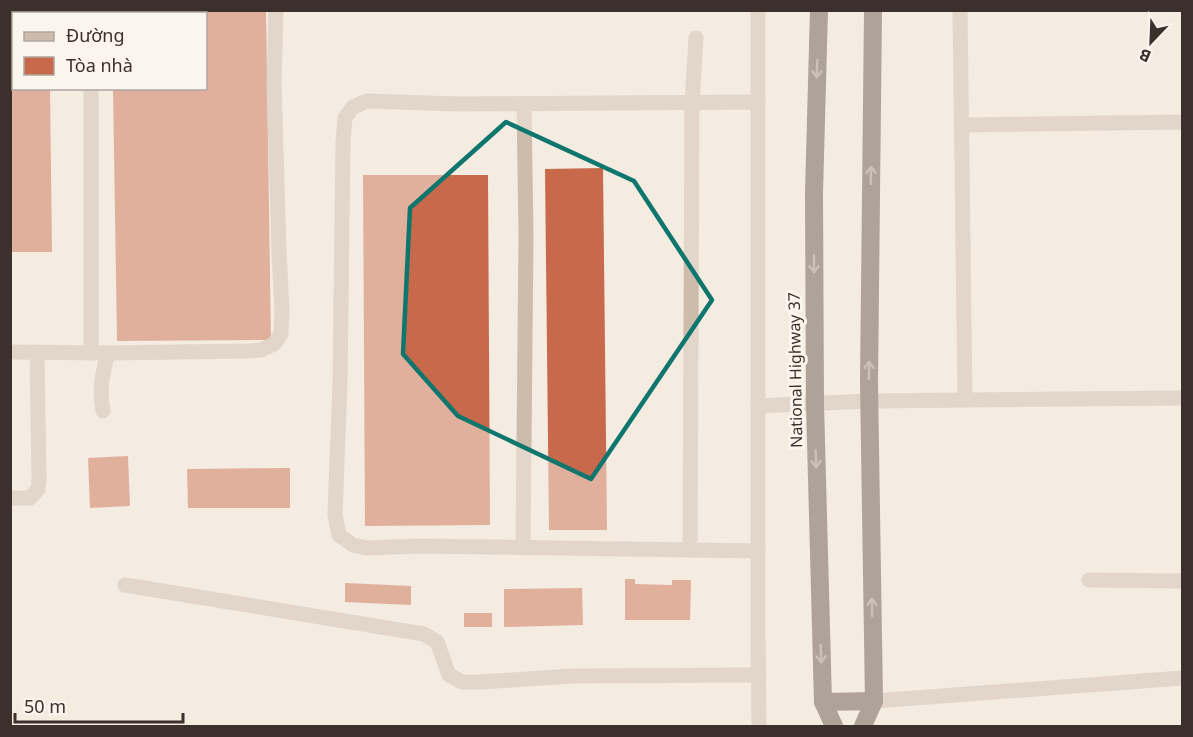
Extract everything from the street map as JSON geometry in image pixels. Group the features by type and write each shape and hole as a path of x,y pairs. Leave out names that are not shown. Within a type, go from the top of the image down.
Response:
{"highway":[{"name":"National Highway 37","path":"819,10 814,193 814,404 823,702 834,726"},
{"path":"863,726 874,701 869,401 873,10"},
{"path":"823,702 874,701"}],"street":[{"path":"10,352 261,350 274,344 281,334 282,310 274,82 276,10"},
{"path":"758,10 759,726"},
{"path":"960,10 965,400"},
{"path":"690,550 692,103 696,38"},
{"path":"91,90 91,353"},
{"path":"758,102 456,104 367,101 353,107 345,118 335,515 339,535 353,545 367,548 419,546 758,551"},
{"path":"523,548 524,104"},
{"path":"961,125 1182,122"},
{"path":"10,498 30,498 38,489 37,352"},
{"path":"104,411 100,393 108,353"},
{"path":"758,406 869,401 1182,398"},
{"path":"1089,580 1182,581"},
{"path":"125,585 424,634 437,642 449,675 462,682 573,676 759,675"},
{"path":"874,701 1182,678"}],"highlighted area":[{"path":"506,122 634,181 712,300 591,479 458,416 403,354 410,208"}],"building":[{"path":"10,10 49,10 49,12 12,12 12,90 50,90 52,252 10,252"},
{"path":"112,10 266,10 271,340 117,341 113,90 207,90 207,12 112,12"},
{"path":"603,168 607,530 549,530 545,169"},
{"path":"363,175 488,175 490,525 365,526"},
{"path":"128,456 130,506 90,508 88,458"},
{"path":"290,468 290,508 188,508 187,469"},
{"path":"625,579 635,579 635,584 672,585 672,580 691,580 690,620 625,620"},
{"path":"345,583 411,586 411,605 345,602"},
{"path":"582,588 583,625 504,627 504,589"},
{"path":"464,613 492,613 492,627 464,627"}]}
